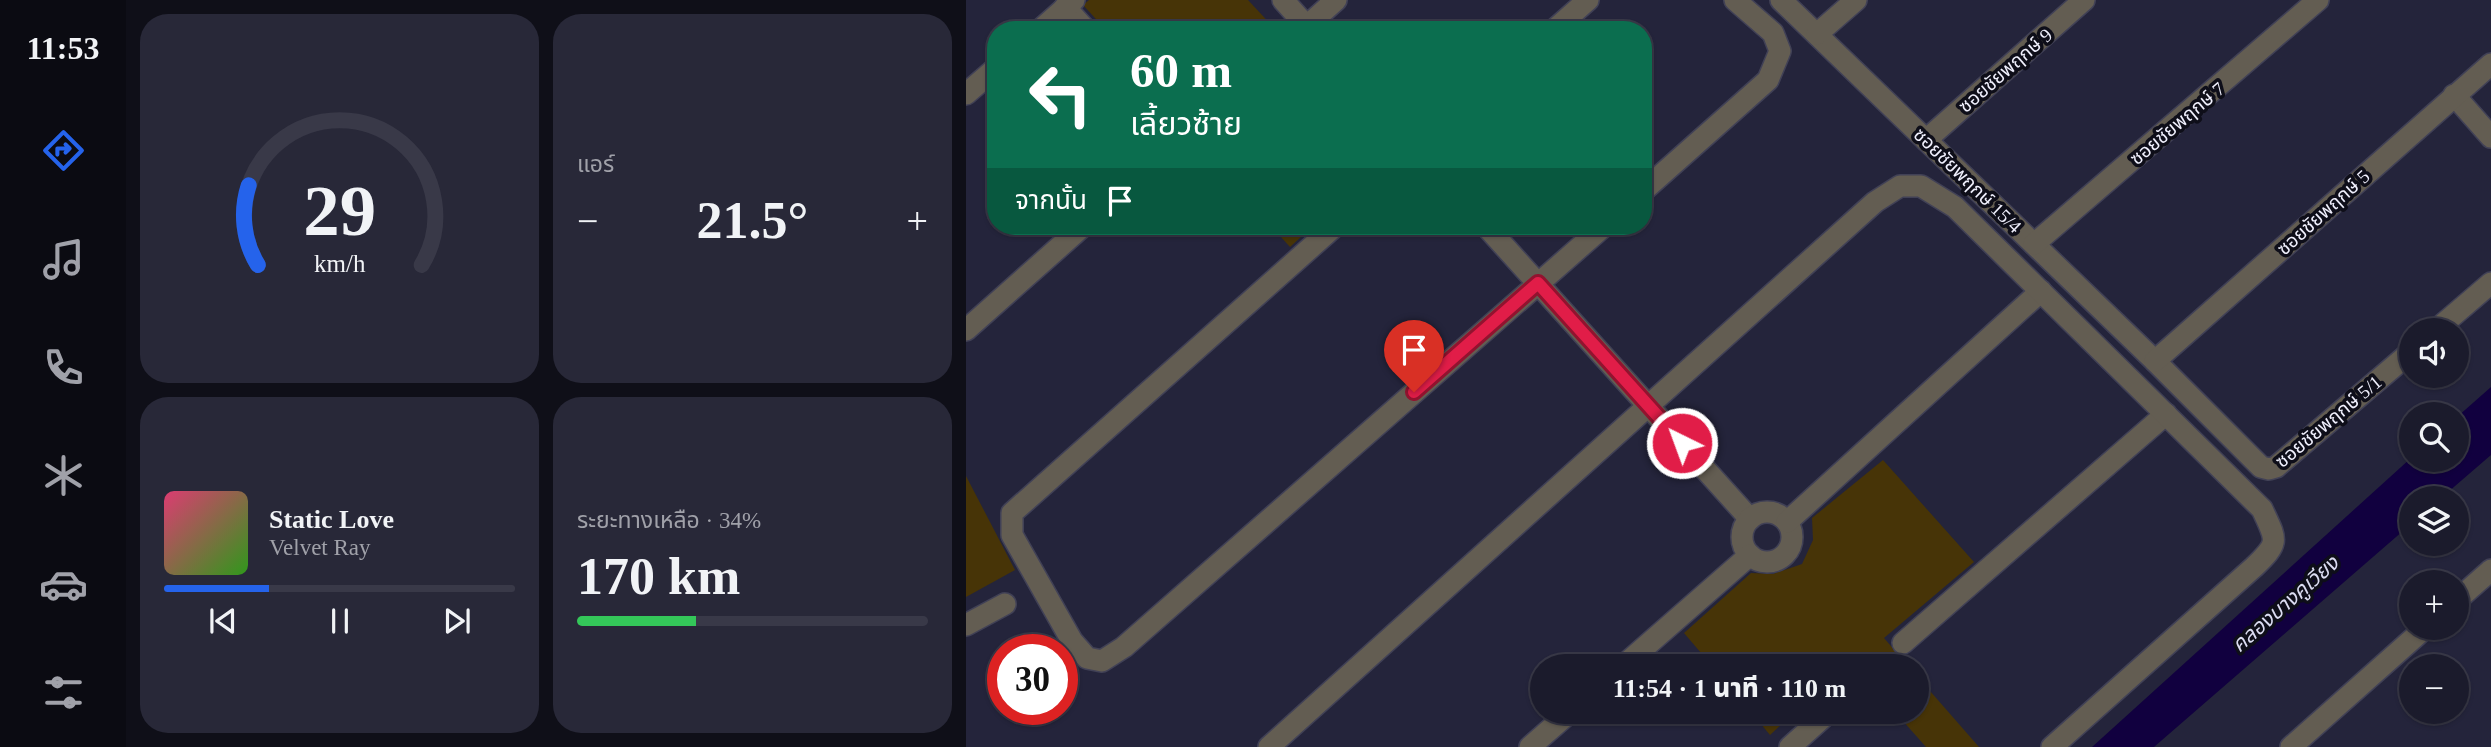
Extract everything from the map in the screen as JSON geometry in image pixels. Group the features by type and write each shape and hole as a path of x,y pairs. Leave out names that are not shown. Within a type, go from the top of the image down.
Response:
{"street":[{"path":"1283,0 1302,21"},
{"path":"1315,21 1336,0"},
{"path":"1564,21 1588,0"},
{"path":"1652,183 1768,80 1780,51 1773,33 1735,0"},
{"name":"ซอยชัยพฤกษ์ 15/4","path":"1781,0 2155,361"},
{"path":"1817,34 1856,0"},
{"name":"ซอยชัยพฤกษ์ 9","path":"1926,139 2084,0"},
{"name":"ซอยชัยพฤกษ์ 7","path":"2034,244 2318,0"},
{"path":"1050,21 1070,4 1080,21"},
{"name":"ซอยชัยพฤกษ์ 5","path":"2155,361 2491,64"},
{"path":"966,94 987,76"},
{"path":"2455,95 2491,137"},
{"path":"1269,747 1875,202 1900,186 1921,186 1955,207 2262,509 2274,534 2272,550 2052,747"},
{"path":"966,330 1073,235"},
{"path":"1325,235 1012,513 1012,535 1072,641 1087,658 1102,661 1124,647 1594,235"},
{"path":"1494,235 1750,519"},
{"path":"2450,318 2491,283"},
{"path":"1787,522 2041,291"},
{"name":"ซอยชัยพฤกษ์ 5/1","path":"2155,361 2257,464 2269,469 2276,467 2399,362"},
{"path":"1903,643 2166,414"},
{"path":"1765,512 1781,516 1787,522 1792,537 1790,545 1780,558 1764,562 1750,555 1745,548 1742,532 1750,519 1765,512"},
{"path":"1637,654 1750,555"},
{"path":"2469,589 2491,570"},
{"path":"966,625 1005,604"},
{"path":"2291,747 2411,640"},
{"path":"1531,747 1557,724"},
{"path":"1790,747 1816,724"}],"shaded area":[{"path":"1089,0 1248,0 1268,21 1098,21 1083,5"},
{"path":"1279,235 1303,235 1290,247"},
{"path":"1883,460 1974,562 1884,638 1898,654 1702,654 1684,633 1751,573 1773,574 1802,564 1813,540 1812,518"},
{"path":"966,476 1015,570 966,597"},
{"path":"1929,690 1979,747 1926,747 1906,724 1929,724"},
{"path":"1761,724 1782,724 1770,735"}],"water":[{"name":"คลองบางคูเวียง","path":"2491,387 2491,455 2455,486 2399,486 2399,534 2154,747 2092,747 2399,469 2399,472 2469,472 2469,406"}],"route":[{"path":"1414,392 1538,283 1682,443"}]}
